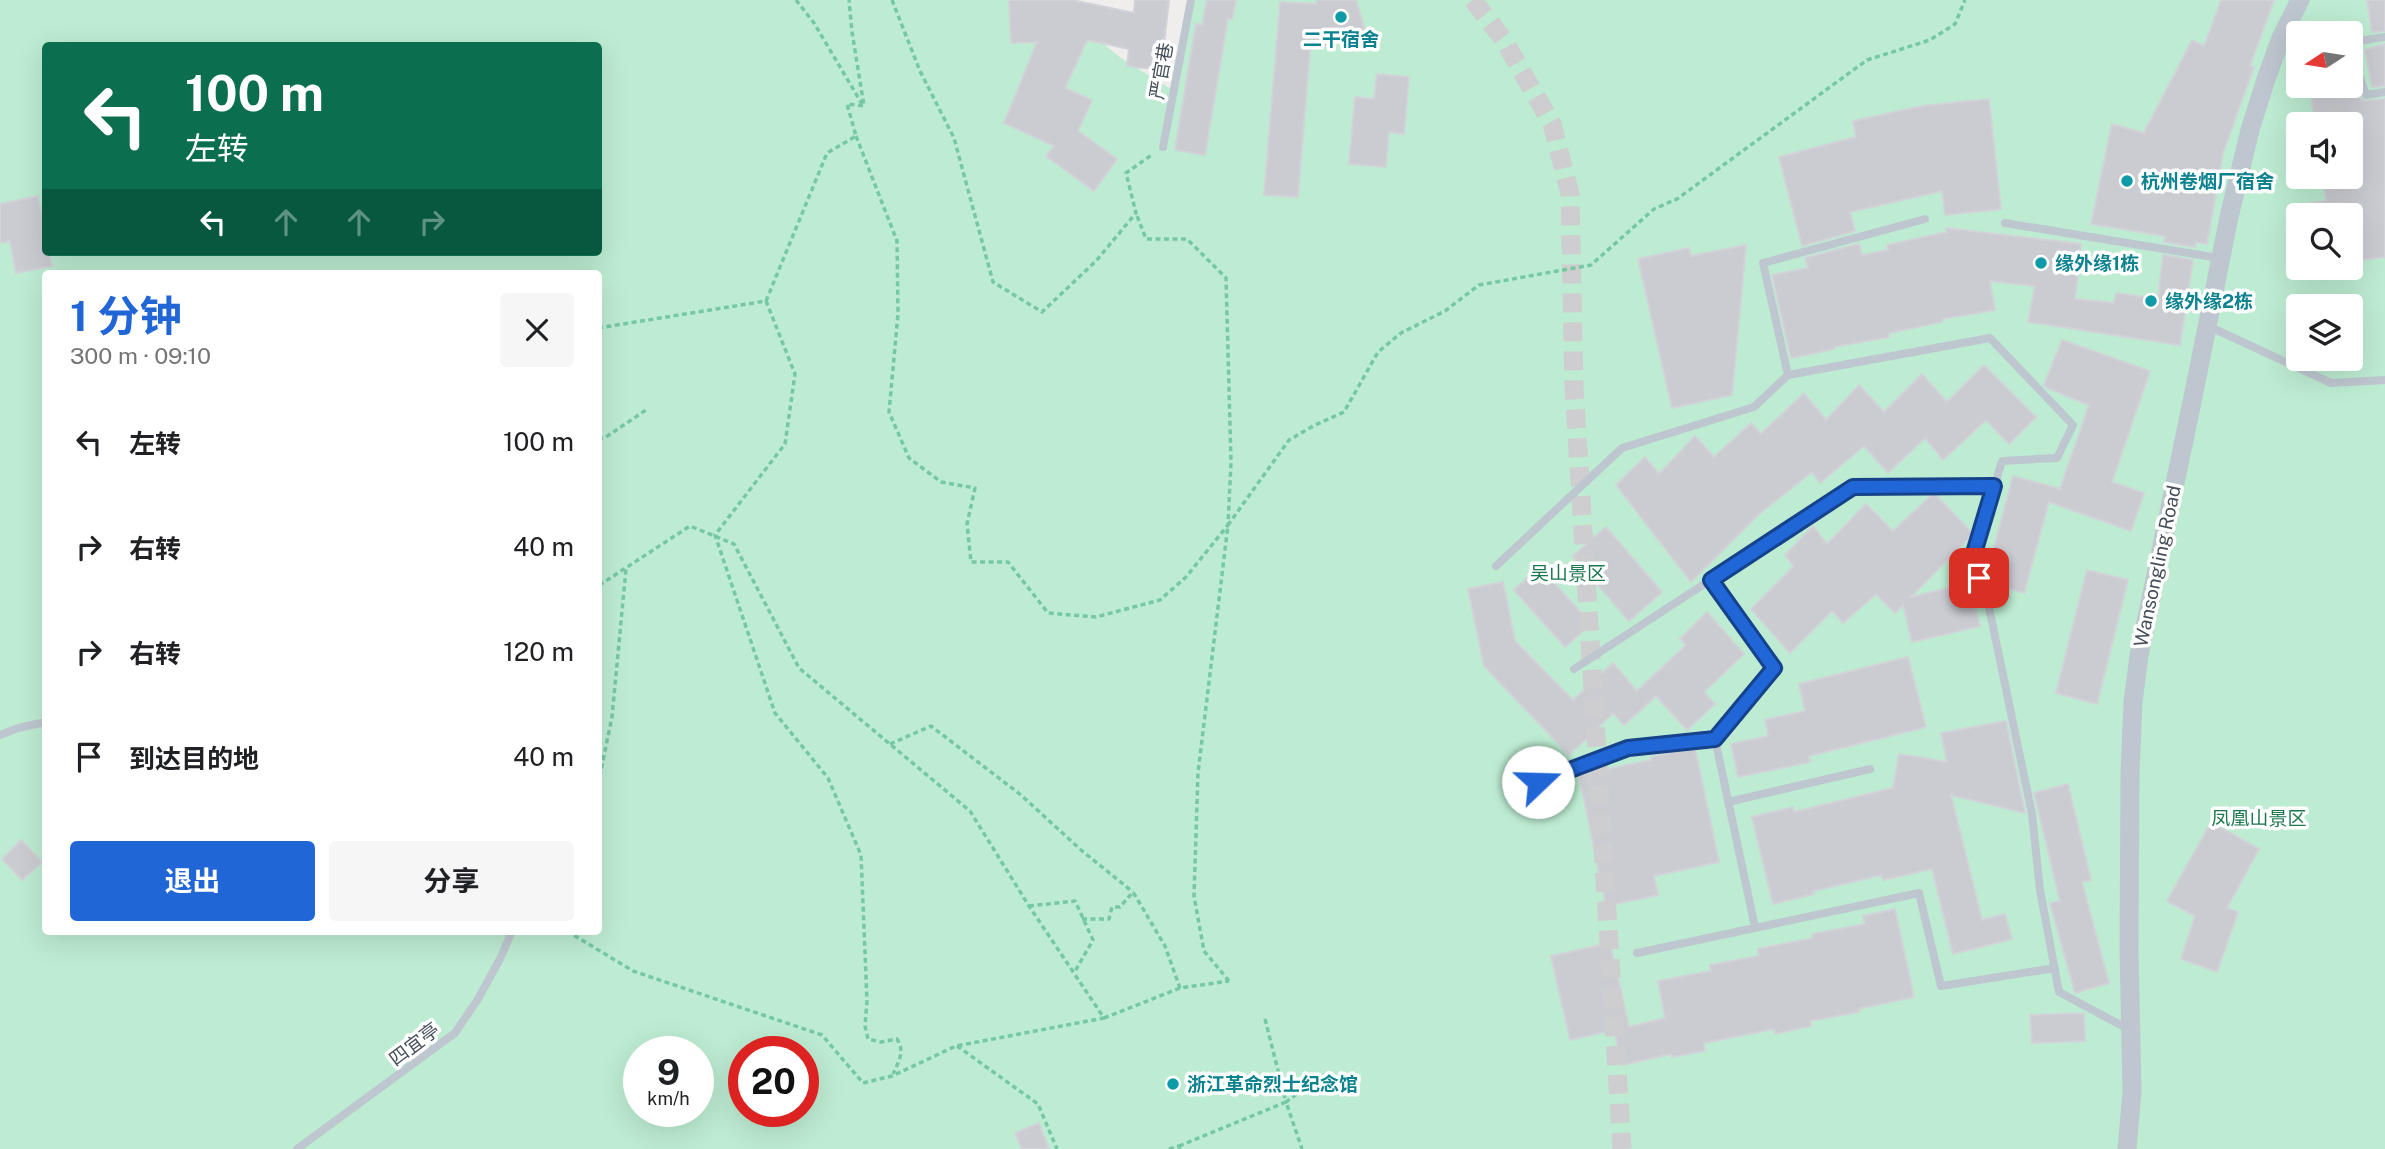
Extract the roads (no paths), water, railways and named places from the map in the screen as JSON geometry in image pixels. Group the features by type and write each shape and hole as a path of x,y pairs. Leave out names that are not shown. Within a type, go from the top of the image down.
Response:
{"street":[{"name":"Wansongling Road","path":"2295,21 2300,0"},
{"name":"Wansongling Road","path":"2127,1149 2132,1092 2129,948 2133,702 2139,656 2220,259 2250,130 2286,52"}],"lane":[{"name":"严官巷","path":"1163,147 1191,0"},
{"path":"2363,40 2385,37"},
{"path":"2363,87 2366,96 2385,92"},
{"path":"1788,375 1763,262 1925,219"},
{"path":"2005,223 2220,259"},
{"path":"2207,326 2331,383 2385,380"},
{"path":"1496,566 1622,448 1754,407 1788,375 1990,338 2073,425 2057,458 2002,461 1971,563 1986,593 2030,801 2040,890 2059,992 2130,1030"},
{"path":"1574,669 1853,487 1994,486"},
{"path":"1538,782 1628,748 1715,739 1774,668 1711,580"},
{"path":"0,735 42,723"},
{"path":"1715,739 1755,928"},
{"path":"1728,802 1870,769"},
{"path":"1637,953 1919,892 1941,986 2054,968"},
{"name":"四宜亭","path":"297,1149 425,1058 455,1033 478,999 510,935"}],"tunnel":[{"path":"1473,0 1503,39 1552,124 1570,194 1574,388 1622,1149"}],"place":[{"name":"二干宿舍","path":"1341,17"},
{"name":"杭州卷烟厂宿舍","path":"2127,181"},
{"name":"缘外缘1栋","path":"2041,263"},
{"name":"缘外缘2栋","path":"2151,301"},
{"name":"浙江革命烈士纪念馆","path":"1173,1084"}],"park label":[{"name":"吴山景区","path":"1568,573"},
{"name":"凤凰山景区","path":"2259,818"}]}
